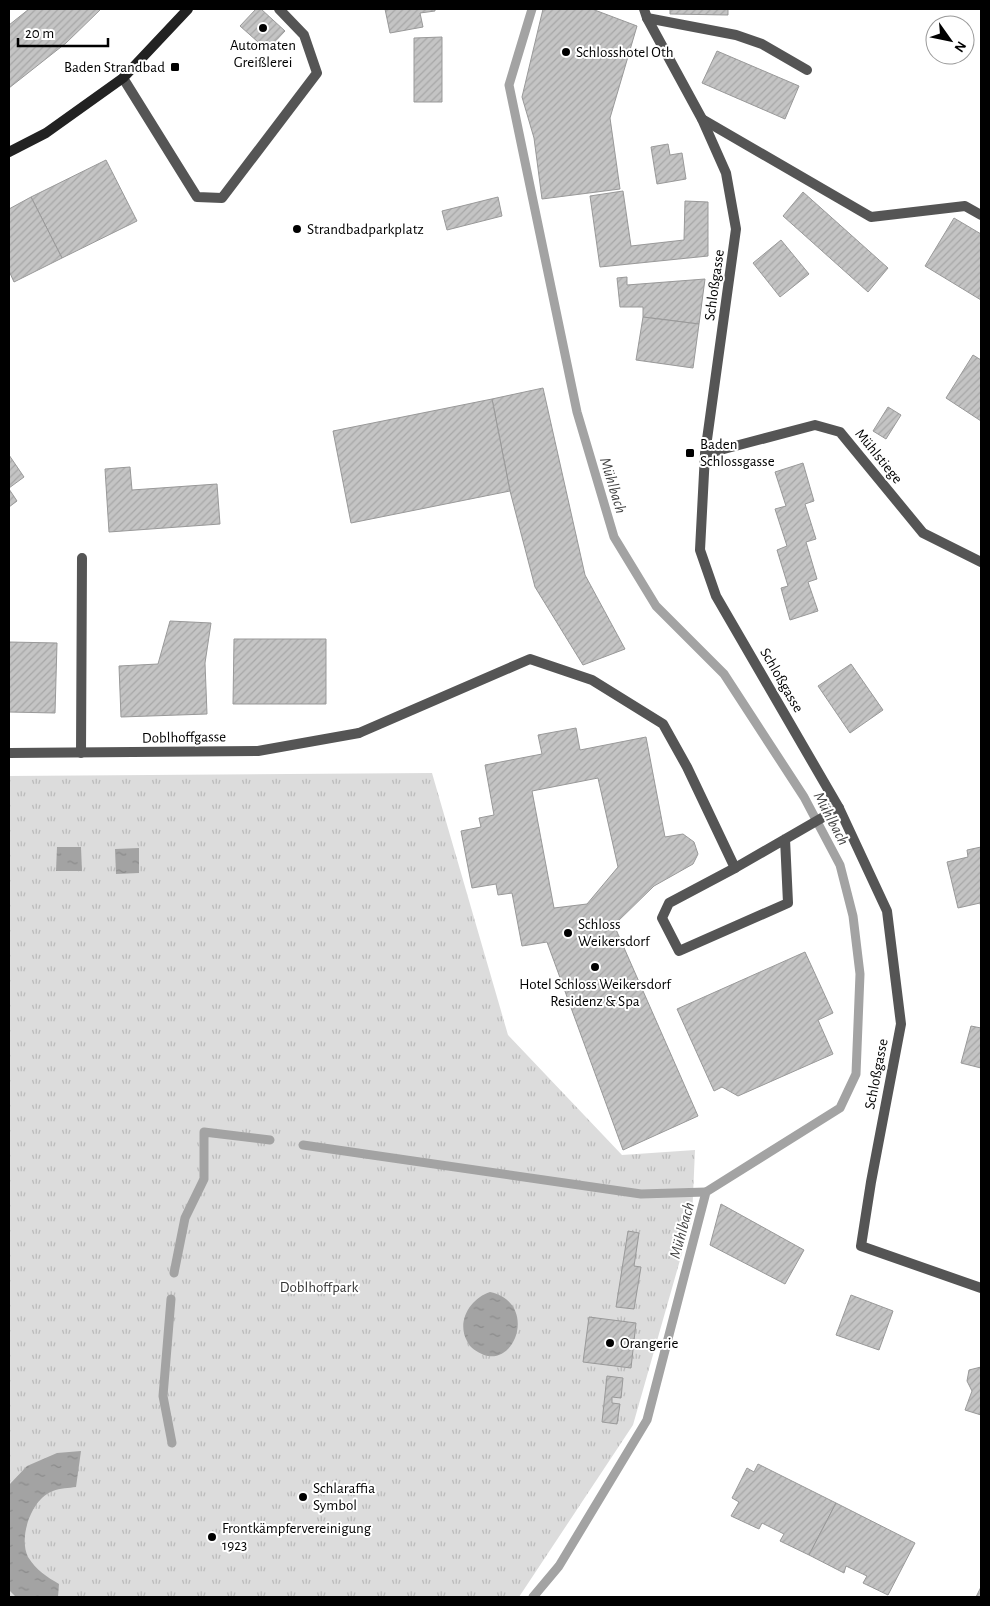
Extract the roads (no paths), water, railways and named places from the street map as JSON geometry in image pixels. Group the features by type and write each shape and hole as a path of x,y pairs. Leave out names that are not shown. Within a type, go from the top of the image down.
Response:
{"street":[{"path":"9,152 46,133 123,78 188,9"},
{"path":"123,78 197,197 222,198 317,74 304,35 279,9"},
{"path":"645,14 736,35 762,44 807,70"},
{"name":"Schloßgasse","path":"645,14 702,119 726,173 736,229 705,454 700,550 716,596 839,808 887,912 901,1024 871,1182 861,1246 981,1288"},
{"path":"702,119 871,217 965,206 981,215"},
{"name":"Mühlstiege","path":"705,454 815,425 840,432 923,532 981,562"},
{"path":"81,753 82,558"},
{"name":"Doblhoffgasse","path":"9,753 258,751 359,733 530,659 592,680 663,724 687,767 735,868"},
{"path":"785,839 788,904 680,951 662,918 669,903 735,868 785,839 803,830 839,808"}],"water":[{"path":"57,847 81,847 82,871 56,871"},
{"path":"139,848 139,873 116,874 115,849"},
{"path":"490,1292 505,1298 514,1308 517,1319 517,1331 513,1343 496,1356 484,1355 472,1348 467,1341 463,1326 464,1318 471,1305 477,1299"},
{"path":"81,1451 76,1487 59,1489 45,1495 33,1510 26,1529 25,1549 28,1557 46,1576 59,1584 58,1597 16,1597 9,1590 9,1485 27,1466 57,1453"}],"waterway":[{"name":"Mühlbach","path":"532,9 509,85 577,412 614,537 656,606 724,674 804,797 840,865 853,916 860,974 856,1074 840,1108 706,1192 647,1420 559,1566 533,1597"},
{"path":"174,1273 185,1218 204,1179 204,1132 270,1140"},
{"path":"303,1145 641,1194 706,1192"},
{"path":"171,1299 163,1396 172,1443"}],"place":[{"name":"Automaten Greißlerei","path":"263,28"},
{"name":"Schlosshotel Oth","path":"566,52"},
{"name":"Baden Strandbad","path":"175,67"},
{"name":"Strandbadparkplatz","path":"297,229"},
{"name":"Baden Schlossgasse","path":"690,453"},
{"name":"Schloss Weikersdorf","path":"568,933"},
{"name":"Hotel Schloss Weikersdorf Residenz & Spa","path":"595,967"},
{"name":"Orangerie","path":"610,1343"},
{"name":"Schlaraffia Symbol","path":"303,1497"},
{"name":"Frontkämpfervereinigung 1923","path":"212,1537"}],"park label":[{"name":"Doblhoffpark","path":"319,1287"}]}
